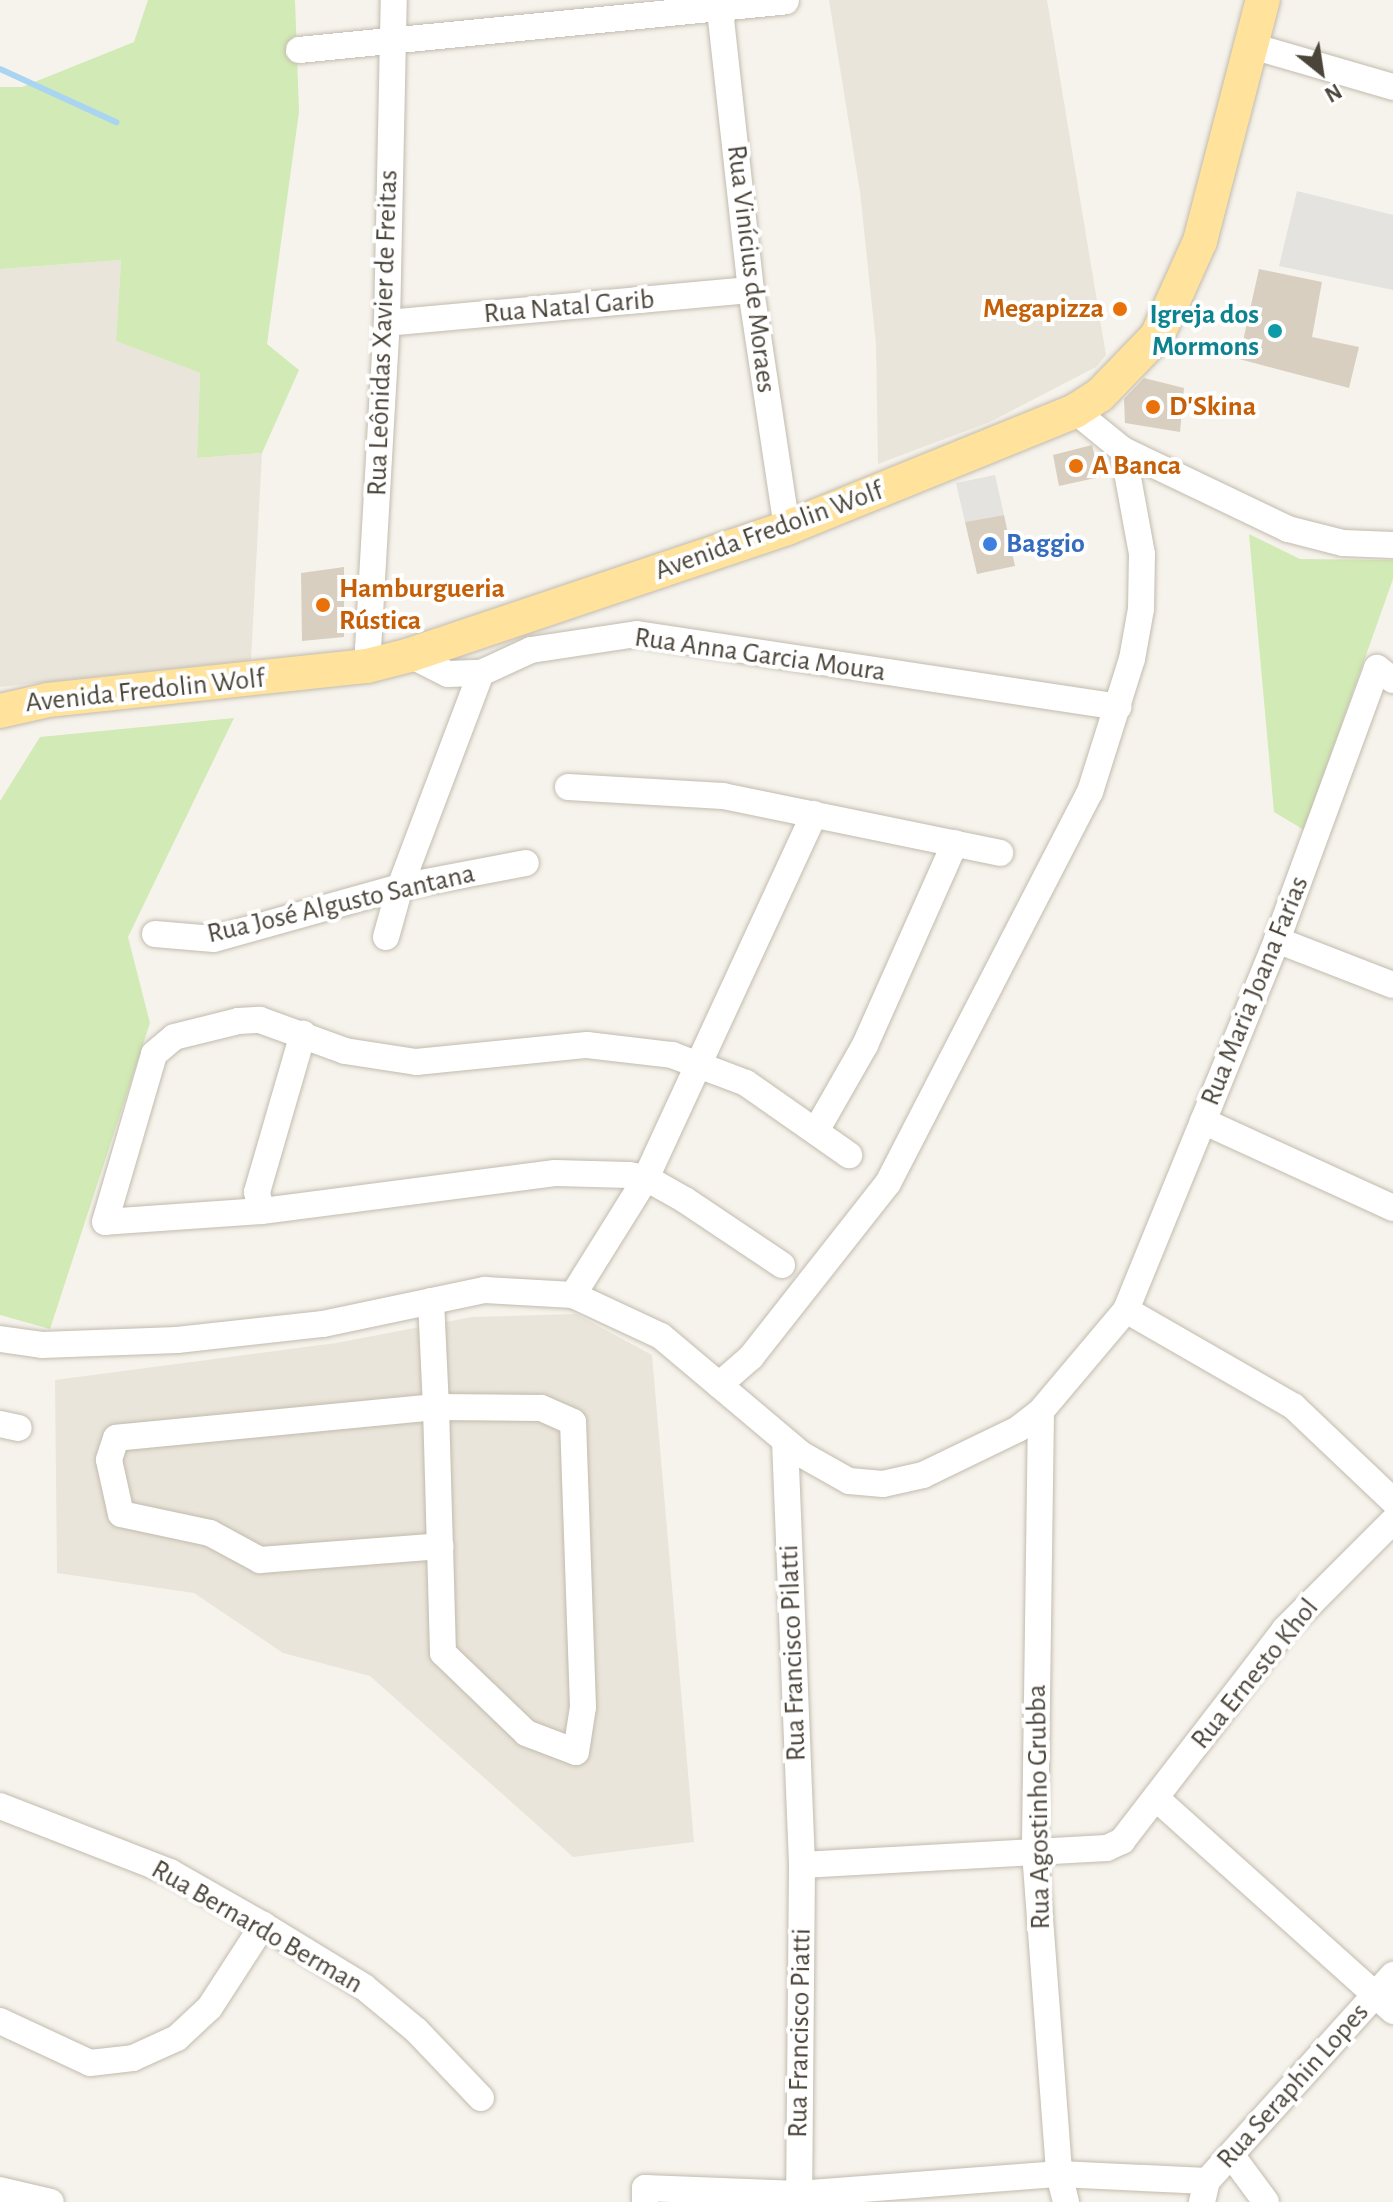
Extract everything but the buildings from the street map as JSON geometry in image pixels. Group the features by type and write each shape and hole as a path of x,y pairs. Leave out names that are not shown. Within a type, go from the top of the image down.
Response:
{"main road":[{"name":"Avenida Fredolin Wolf","path":"0,711 48,700 367,666 410,655 787,528 1075,411 1100,395 1157,336 1200,241 1263,0"}],"street":[{"name":"Rua Leônidas Xavier de Freitas","path":"367,666 387,323 394,0"},
{"path":"299,50 786,1"},
{"name":"Rua Vinícius de Moraes","path":"720,10 751,290 787,528"},
{"path":"1252,46 1393,87"},
{"name":"Rua Natal Garib","path":"387,323 751,290"},
{"path":"1075,411 1123,450 1288,529 1343,543 1393,545"},
{"path":"719,1385 751,1357 888,1183 1090,792 1118,707 1141,609 1142,554 1123,450"},
{"name":"Rua Anna Garcia Moura","path":"410,655 448,674 481,673 531,650 637,634 1118,707"},
{"path":"386,937 400,887 481,673"},
{"name":"Rua Maria Joana Farias","path":"573,1295 661,1336 785,1441 849,1481 883,1484 923,1475 1018,1429 1041,1411 1126,1310 1385,674"},
{"path":"568,787 723,796 1000,853"},
{"path":"0,1339 42,1345 177,1340 323,1324 485,1290 573,1295 646,1178 814,814"},
{"path":"816,1131 865,1045 955,843"},
{"name":"Rua José Algusto Santana","path":"155,934 214,939 400,887 526,863"},
{"path":"1277,940 1393,985"},
{"path":"782,1265 646,1178 555,1173 261,1211 105,1222 154,1054 162,1044 238,1021 260,1020 345,1051 416,1062 587,1045 644,1049 699,1063 768,1096 849,1155"},
{"path":"261,1211 257,1192 303,1034"},
{"path":"1203,1121 1393,1208"},
{"path":"431,1301 436,1407 440,1546 443,1653 526,1733 576,1752 583,1707 573,1422 541,1408 436,1407 116,1438 109,1460 121,1514 210,1533 260,1560 440,1546"},
{"path":"1126,1310 1293,1406 1393,1501"},
{"name":"Rua Agostinho Grubba","path":"1041,1411 1035,1852 1059,2174 1066,2202"},
{"name":"Rua Francisco Pilatti","path":"785,1441 802,1865"},
{"name":"Rua Ernesto Khol","path":"802,1865 1107,1848 1134,1830 1285,1629 1393,1521"},
{"path":"1156,1798 1384,2004"},
{"name":"Rua Bernardo Berman","path":"0,1806 170,1872 263,1925 364,1987 416,2030 481,2098"},
{"name":"Rua Francisco Piatti","path":"798,2198 802,1865"},
{"path":"0,2021 90,2063 133,2058 177,2038 210,2007 263,1925"},
{"name":"Rua Seraphin Lopes","path":"1204,2192 1297,2076 1384,2004 1393,1975"},
{"path":"1232,2156 1266,2202"},
{"path":"645,2202 645,2188 798,2198 1059,2174 1204,2192"},
{"path":"0,2190 51,2202"}],"shaded area":[{"path":"829,0 1047,0 1106,355 1096,367 990,422 878,464 876,344 860,192"},
{"path":"1297,191 1393,215 1393,290 1279,266"},
{"path":"121,260 116,341 200,373 197,458 262,453 251,660 0,687 0,269"},
{"path":"995,475 1004,515 965,522 956,483"},
{"path":"576,1314 652,1355 694,1842 573,1857 370,1676 283,1653 194,1593 57,1573 55,1380 336,1343 472,1317"}],"green space":[{"path":"148,0 295,0 299,112 267,344 299,370 262,453 197,458 200,373 116,341 121,260 0,269 0,87 22,87 134,42"},
{"path":"1249,534 1300,559 1393,560 1393,579 1304,830 1274,812"},
{"path":"234,718 128,937 150,1023 50,1329 0,1315 0,801 40,737"}],"waterway":[{"path":"0,69 116,122"}],"place":[{"name":"Megapizza","path":"1120,309"},
{"name":"Igreja dos Mormons","path":"1275,331"},
{"name":"D'Skina","path":"1153,407"},
{"name":"A Banca","path":"1076,466"},
{"name":"Baggio","path":"990,544"},
{"name":"Hamburgueria Rústica","path":"323,605"}]}
